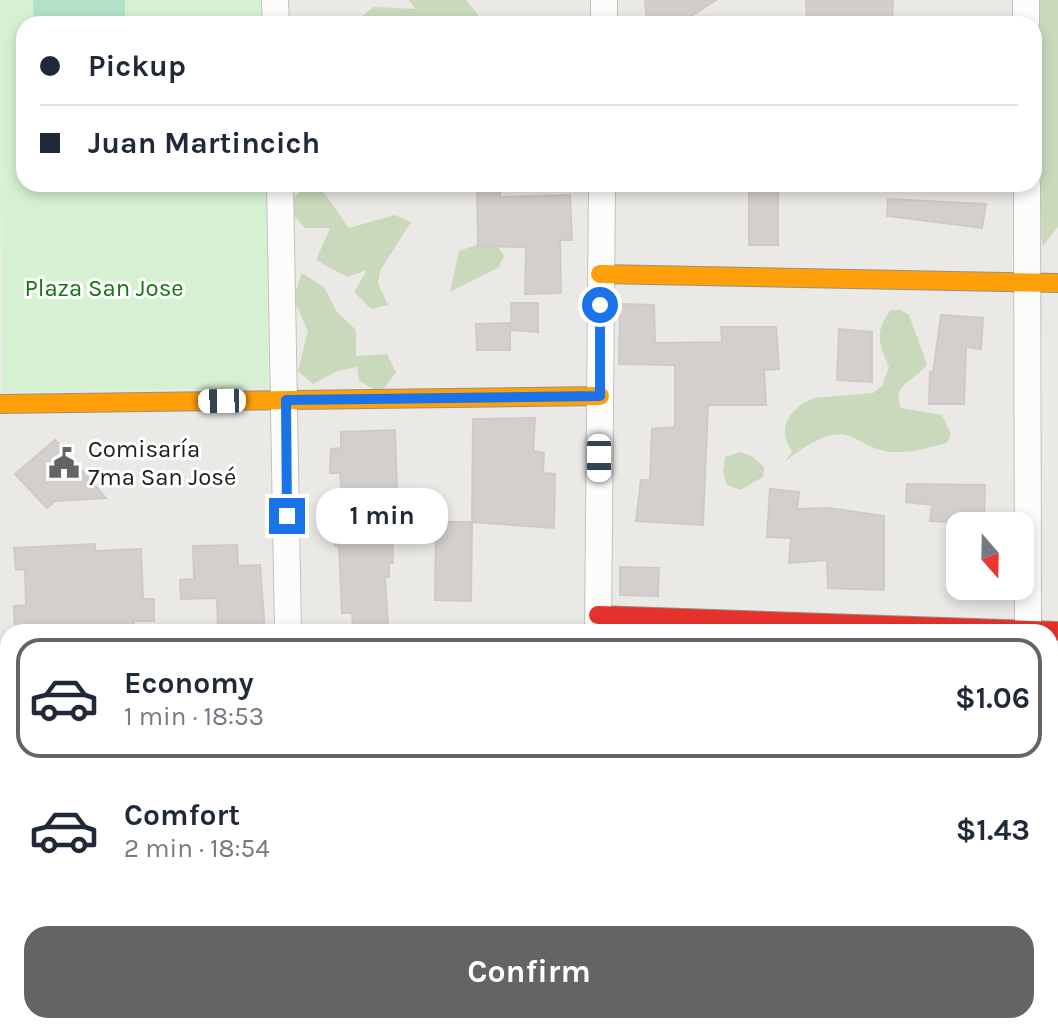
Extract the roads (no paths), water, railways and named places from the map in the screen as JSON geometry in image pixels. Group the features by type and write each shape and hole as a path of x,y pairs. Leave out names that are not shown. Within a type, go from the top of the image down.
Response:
{"street":[{"path":"280,192 288,624"},
{"path":"598,624 602,192"},
{"path":"1027,192 1028,624"},
{"path":"600,274 1058,283"},
{"path":"0,404 600,396"}],"place":[{"name":"Comisaría 7ma San José","path":"64,463"}],"park label":[{"name":"Plaza San Jose","path":"104,288"}]}
